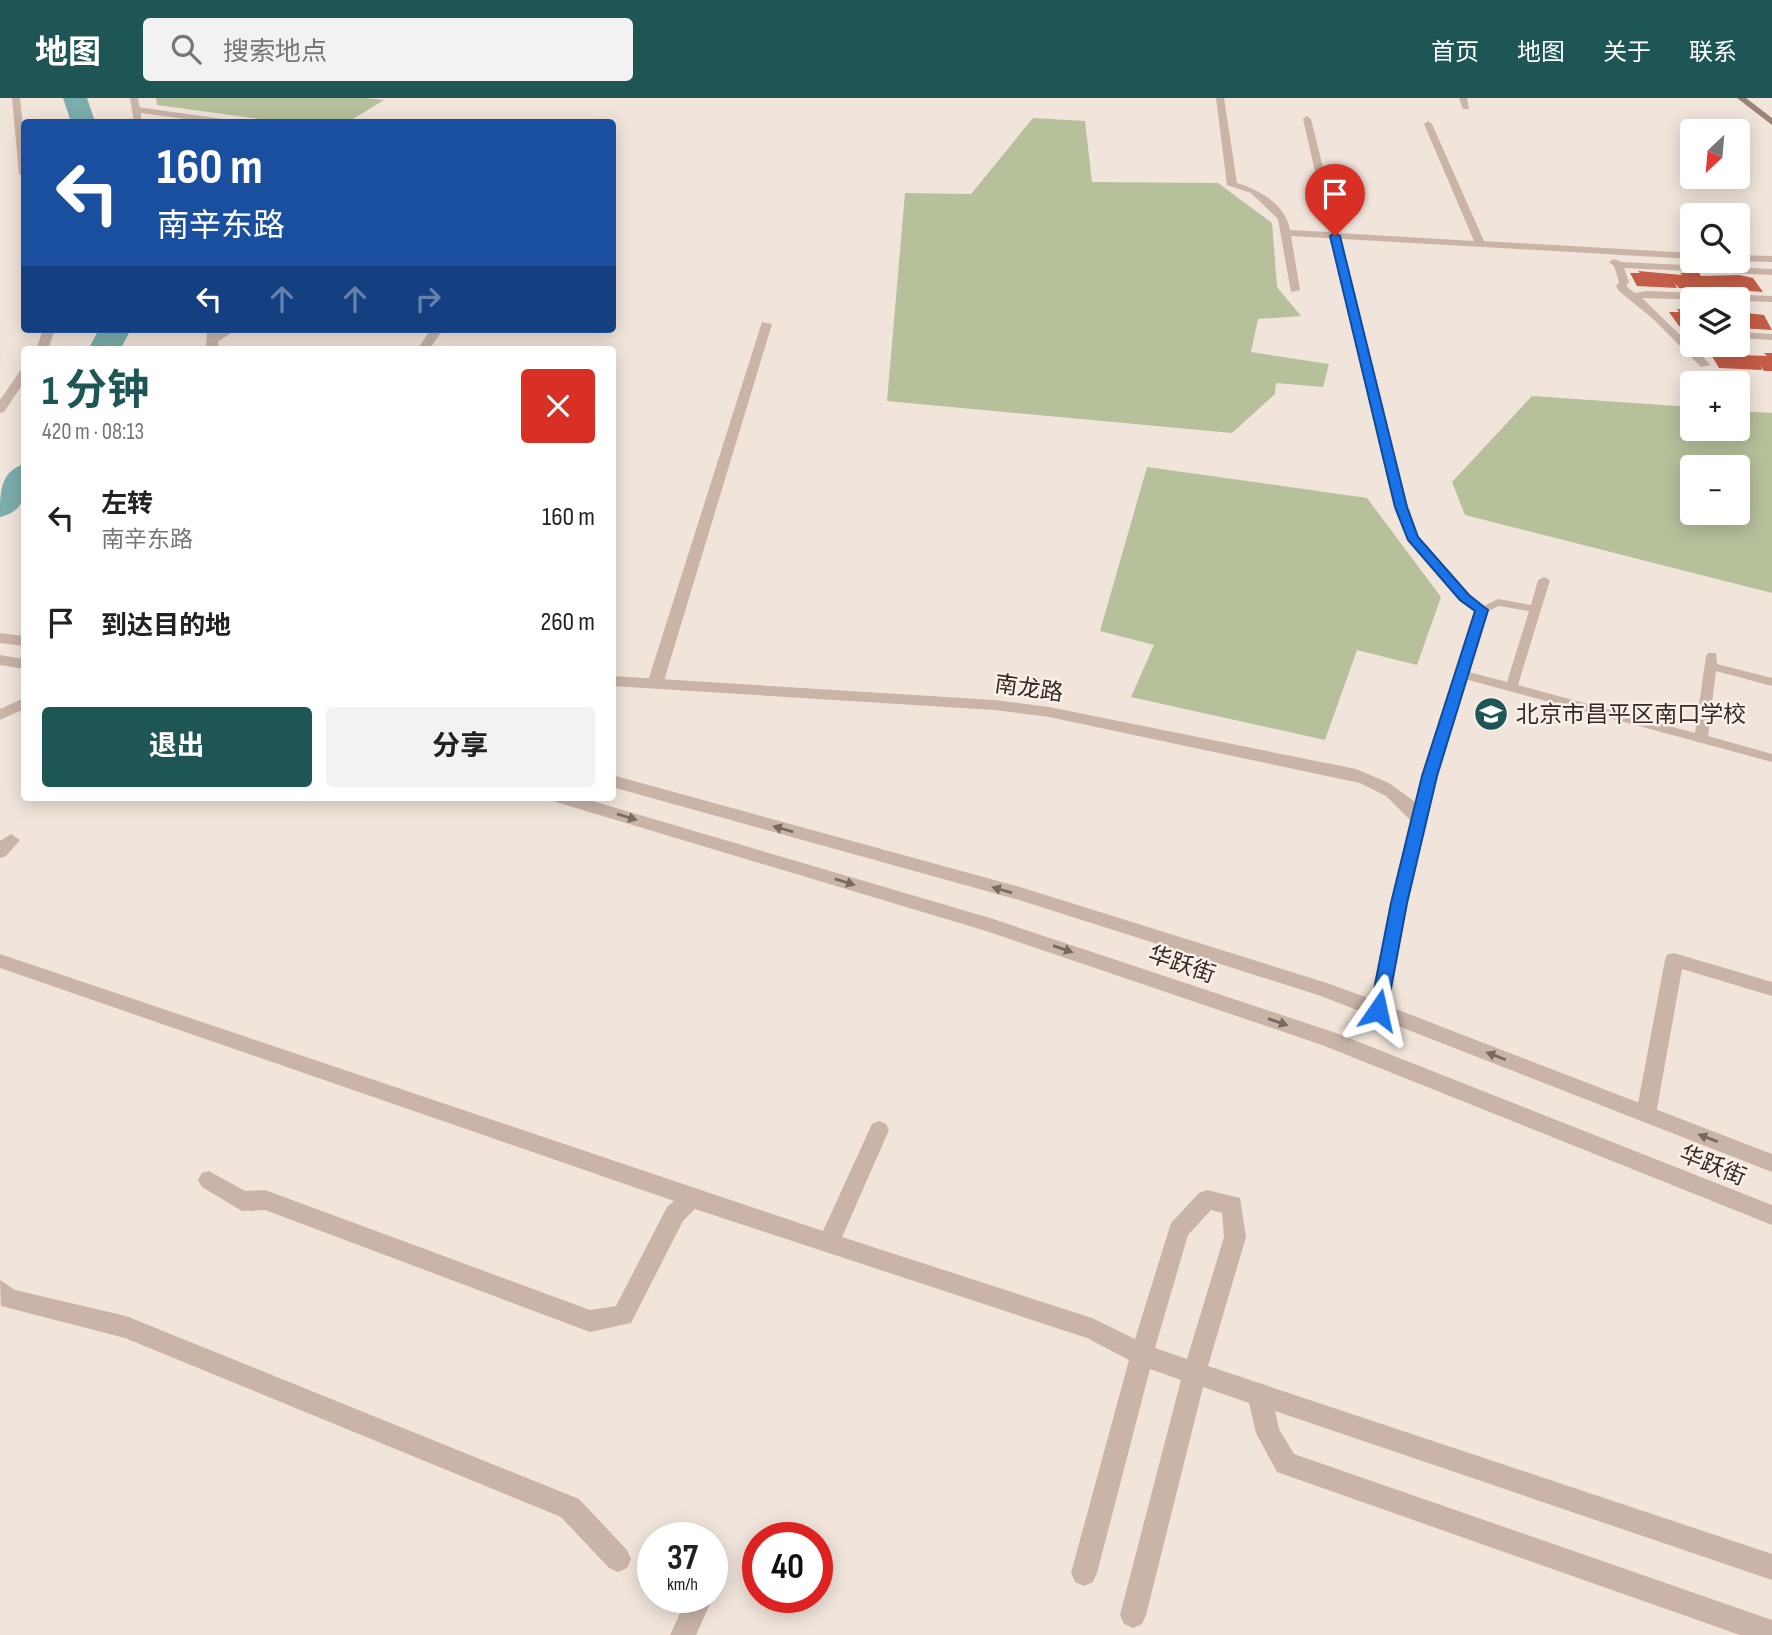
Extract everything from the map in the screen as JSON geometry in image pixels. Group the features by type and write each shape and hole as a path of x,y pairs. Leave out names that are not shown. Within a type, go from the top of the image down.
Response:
{"main road":[{"path":"1741,98 1772,122"}],"street":[{"path":"16,98 21,146"},
{"path":"134,98 138,119"},
{"path":"1220,98 1232,185 1254,191 1283,218 1295,290"},
{"path":"137,110 202,119"},
{"path":"1307,120 1401,507 1413,538 1464,598 1482,610 1429,776 1378,1010"},
{"path":"1428,124 1481,245"},
{"path":"1285,233 1680,255"},
{"path":"1750,258 1772,259"},
{"path":"1705,365 1655,314 1621,286 1624,282 1617,264 1760,276 1772,272"},
{"path":"1750,267 1760,276"},
{"path":"1635,296 1770,296"},
{"path":"655,684 766,324"},
{"path":"1670,332 1680,332"},
{"path":"1750,336 1772,337"},
{"path":"0,409 21,378"},
{"path":"0,638 21,641"},
{"name":"南龙路","path":"616,681 993,705 1049,712 1356,775 1375,781 1399,796 1419,819"},
{"path":"0,715 21,704"},
{"name":"华跃街","path":"616,782 1020,894 1327,990 1772,1163"},
{"name":"华跃街","path":"572,801 990,925 1329,1039 1772,1215"},
{"path":"1646,1114 1674,960 1772,989"},
{"path":"0,961 692,1198 1092,1329 1142,1355 1772,1567"},
{"path":"828,1242 879,1130"},
{"path":"209,1180 242,1201 265,1200 590,1321 623,1315 675,1214 692,1198"},
{"path":"1084,1573 1142,1355 1179,1230 1207,1200 1231,1205 1234,1237 1195,1372 1133,1615"},
{"path":"0,1290 9,1299 126,1327 570,1508 618,1559"},
{"path":"1259,1393 1268,1433 1286,1463 1772,1633"},
{"path":"683,1635 693,1613"}],"lane":[{"path":"1511,688 1544,580"},
{"path":"1482,610 1498,602 1535,609"},
{"path":"1700,738 1712,661 1772,682"},
{"path":"1461,674 1772,758"}],"green space":[{"path":"156,98 384,100 353,119 260,119 157,105"},
{"path":"1033,118 1085,121 1092,182 1218,183 1272,223 1277,287 1301,316 1258,319 1251,352 1329,364 1323,387 1276,383 1275,394 1232,433 887,401 905,193 971,194"},
{"path":"1532,396 1680,406 1680,441 1750,441 1750,412 1772,413 1772,593 1465,515 1452,482"},
{"path":"1147,467 1367,498 1441,597 1417,665 1357,650 1325,740 1131,697 1154,645 1100,631"}],"building":[{"path":"1638,271 1682,275 1680,273 1699,273 1701,276 1739,275 1753,278 1763,292 1750,291 1750,287 1679,288 1675,284 1677,288 1637,286 1630,273 1640,273"},
{"path":"1677,309 1680,309 1680,326 1669,312 1679,312"},
{"path":"1750,313 1764,315 1772,330 1750,329"},
{"path":"1764,353 1772,353 1772,371 1764,371 1760,366 1762,370 1719,368 1712,357 1767,356"}],"waterway":[{"path":"75,98 82,119"},
{"path":"106,346 113,333"},
{"path":"0,506 21,479"}],"place":[{"name":"北京市昌平区南口学校","path":"1491,714"}],"route":[{"path":"1335,236 1401,507 1413,538 1464,598 1482,610 1429,776 1399,903 1378,1010"}]}
